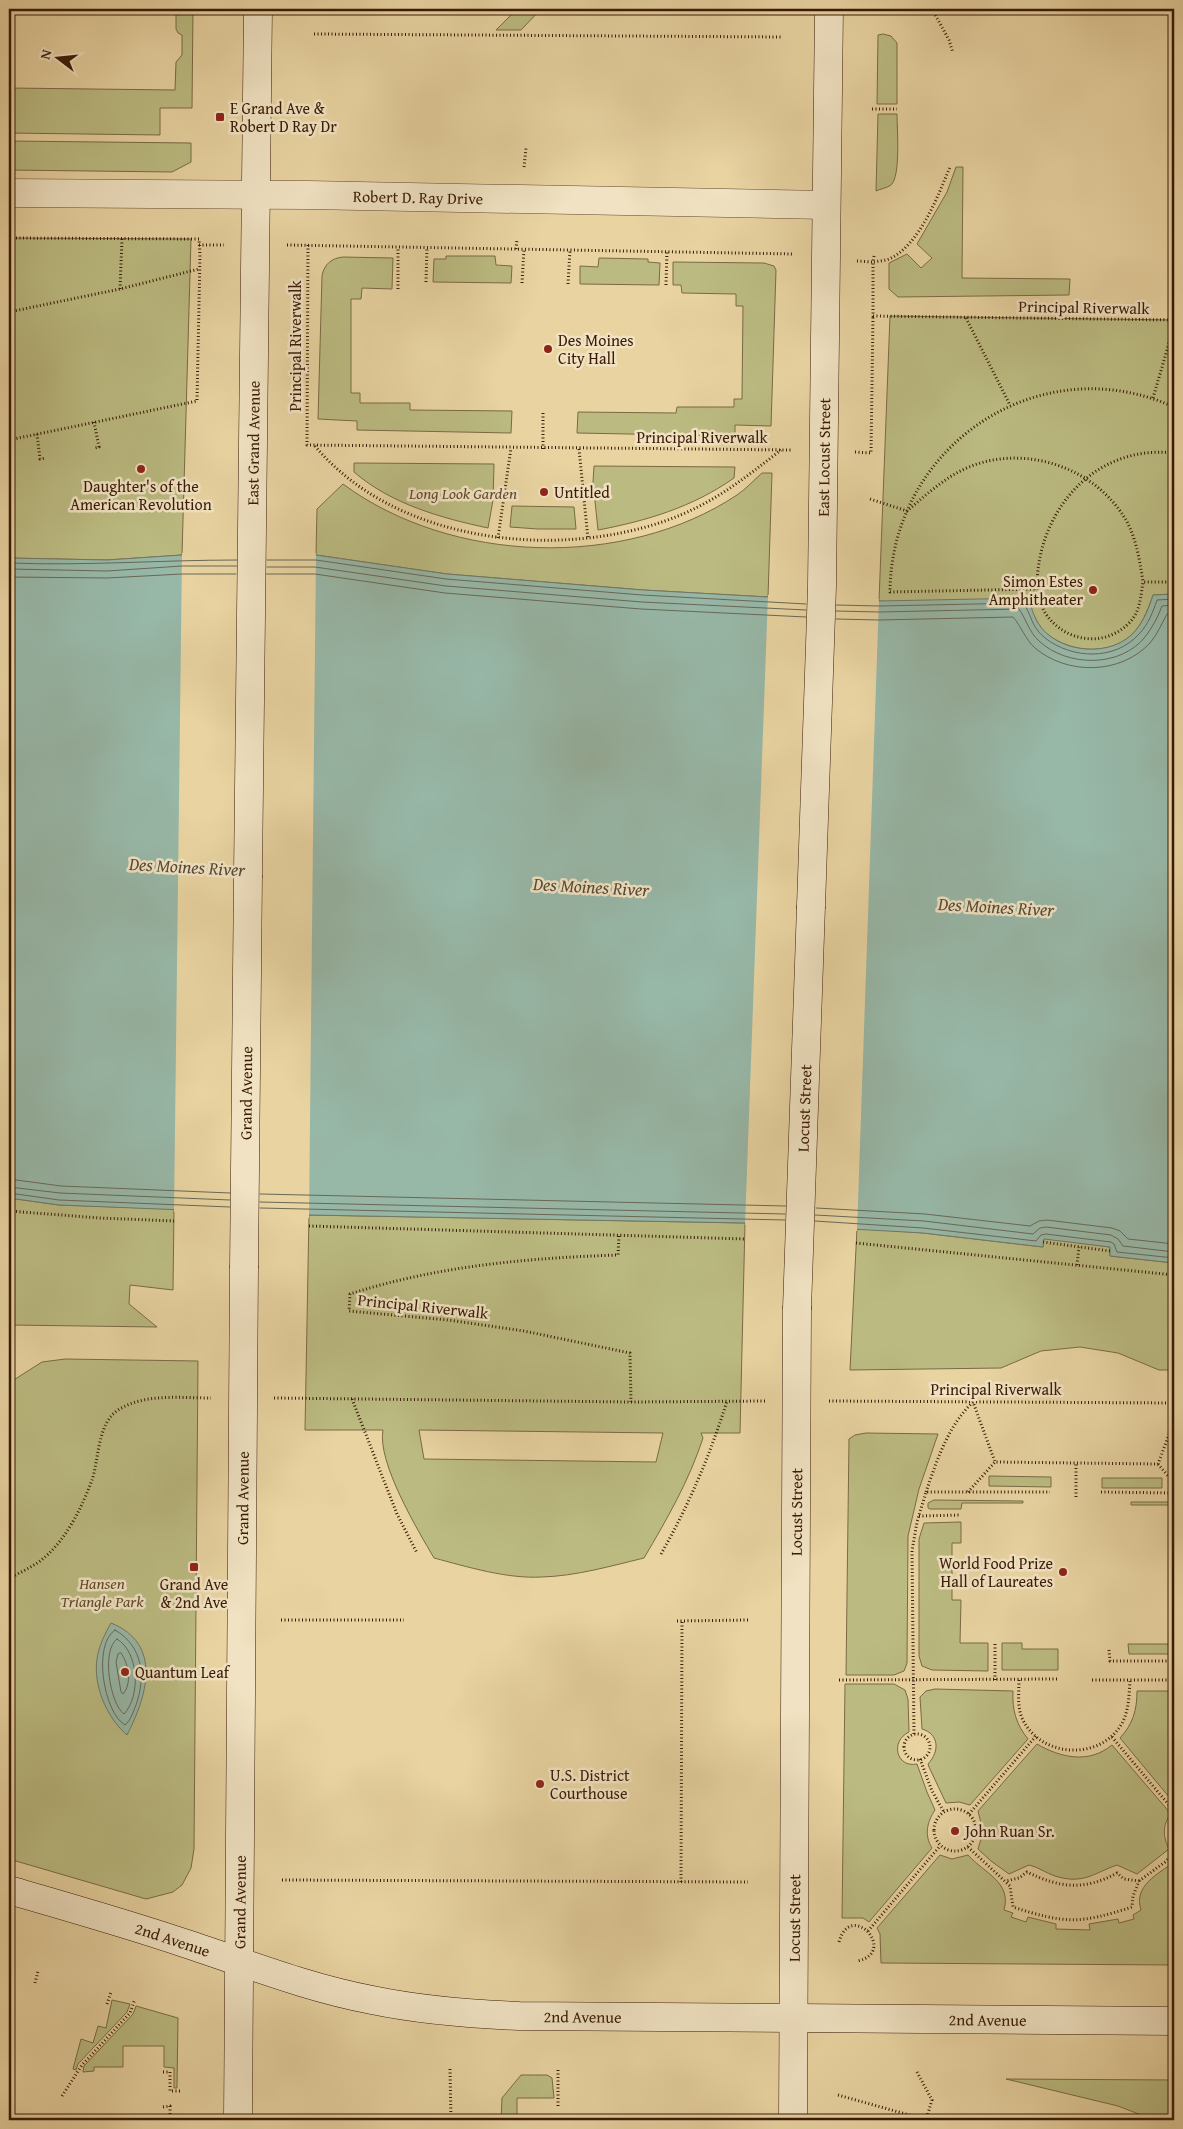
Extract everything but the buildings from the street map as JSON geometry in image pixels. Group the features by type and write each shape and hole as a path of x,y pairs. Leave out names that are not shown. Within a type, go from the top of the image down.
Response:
{"main road":[{"name":"East Grand Avenue","path":"248,875 258,9"},
{"name":"East Locust Street","path":"811,906 822,586 828,9"},
{"name":"Robert D. Ray Drive","path":"9,193 256,195 826,205"},
{"name":"Grand Avenue","path":"238,2120 248,875"},
{"name":"Locust Street","path":"793,2120 797,1309 811,906"},
{"name":"2nd Avenue","path":"9,1890 130,1925 300,1982 362,1998 417,2008 472,2014 1174,2021"}],"path":[{"path":"932,9 949,40 953,53"},
{"path":"314,34 783,37"},
{"path":"872,109 897,109"},
{"path":"524,173 526,148"},
{"path":"864,261 888,260 903,250 913,240 950,167"},
{"path":"9,238 199,239 197,401 9,440"},
{"path":"120,289 122,239"},
{"path":"516,249 517,239"},
{"path":"199,245 221,245"},
{"name":"Principal Riverwalk","path":"792,254 787,250 570,250 308,245 306,445 579,450 793,450"},
{"path":"398,247 398,289"},
{"path":"426,282 427,248"},
{"path":"522,283 524,249"},
{"path":"568,284 570,250"},
{"path":"666,285 667,251"},
{"path":"859,452 871,453 874,256"},
{"path":"9,312 120,289 199,269"},
{"name":"Principal Riverwalk","path":"873,316 1174,320"},
{"path":"966,318 1010,405"},
{"path":"1153,398 1174,326"},
{"path":"1037,589 890,592 895,545 907,511 924,478 952,443 969,430 1010,405 1050,393 1074,390 1120,391 1153,398 1174,407"},
{"path":"543,412 543,449"},
{"path":"94,422 99,447 95,448"},
{"path":"36,434 40,459 46,458"},
{"path":"315,445 337,470 372,494 401,509 440,524 498,538 538,541 588,539 643,528 699,507 739,484 781,450"},
{"path":"498,538 510,448"},
{"path":"579,450 588,539"},
{"path":"907,511 949,477 968,468 994,460 1020,457 1038,460 1055,464 1085,478 1112,501 1126,520 1134,538 1143,582 1137,611 1130,622 1111,635 1093,639 1072,636 1057,628 1045,616 1038,600 1039,557 1052,520 1062,504 1085,478 1110,464 1131,456 1150,452 1174,453"},
{"path":"870,499 907,511"},
{"path":"1143,582 1174,582"},
{"path":"9,1211 174,1221"},
{"path":"309,1226 744,1239"},
{"name":"Principal Riverwalk","path":"619,1236 618,1255 529,1260 424,1274 350,1294 349,1311 448,1320 515,1330 630,1353 631,1402"},
{"path":"1044,1242 1110,1250"},
{"path":"856,1243 1174,1274"},
{"path":"1077,1264 1079,1247"},
{"path":"9,1579 44,1558 64,1535 77,1514 92,1479 98,1448 107,1425 116,1411 134,1402 153,1398 209,1398"},
{"path":"272,1398 631,1402 772,1401"},
{"path":"352,1399 397,1514 417,1553"},
{"path":"661,1554 697,1486 727,1401"},
{"name":"Principal Riverwalk","path":"826,1401 1174,1403"},
{"path":"973,1402 995,1462"},
{"path":"914,1734 922,1735 930,1744 927,1755 920,1759 912,1759 905,1750 906,1742 914,1734 912,1551 926,1492 944,1443 955,1424 973,1402"},
{"path":"1158,1464 1174,1421"},
{"path":"968,1492 995,1462 1158,1464 1174,1483"},
{"path":"1076,1464 1076,1497"},
{"path":"926,1492 1050,1492"},
{"path":"1102,1492 1174,1493"},
{"path":"919,1516 961,1516"},
{"path":"281,1620 404,1620"},
{"path":"677,1621 748,1620"},
{"path":"681,1882 682,1621"},
{"path":"995,1643 995,1680"},
{"path":"1109,1650 1110,1660 1174,1661"},
{"path":"839,1680 1058,1679"},
{"path":"1019,1680 1020,1710 1027,1726 1036,1736 1051,1746 1073,1751 1097,1747 1112,1737 1126,1714 1130,1680"},
{"path":"1092,1680 1174,1680"},
{"path":"968,1814 1036,1736"},
{"path":"1112,1737 1174,1810"},
{"path":"920,1759 932,1791 944,1812"},
{"path":"956,1809 968,1814 973,1818 976,1830 972,1843 957,1852 951,1852 940,1846 936,1841 933,1828 939,1816 944,1812 956,1809"},
{"path":"1174,1822 1171,1836 1174,1845"},
{"path":"868,1931 940,1846"},
{"path":"968,1847 983,1863 1006,1881 1012,1892 1012,1907 1039,1916 1072,1921 1105,1916 1132,1907 1132,1896 1139,1881 1174,1854"},
{"path":"1006,1881 1019,1878 1028,1872 1051,1882 1065,1885 1092,1883 1117,1872 1124,1879 1139,1881"},
{"path":"282,1880 748,1882"},
{"path":"839,1942 843,1932 853,1926 864,1928 868,1931 874,1941 874,1947 868,1957 857,1961"},
{"path":"35,1983 38,1972"},
{"path":"107,2004 111,1992"},
{"path":"62,2096 82,2065 130,2014 135,1999"},
{"path":"425,2117 451,2118 450,2069"},
{"path":"558,2070 558,2106"},
{"path":"163,2072 170,2072 170,2091 182,2091"},
{"path":"838,2096 927,2120 932,2100 917,2072"},
{"path":"164,2107 170,2106 170,2120"}],"green space":[{"path":"176,9 193,9 192,108 160,108 160,135 9,133 9,88 175,90 176,62 182,55 182,35 176,29"},
{"path":"517,9 541,9 521,30 496,30"},
{"path":"878,35 891,36 897,43 897,104 877,104"},
{"path":"878,114 897,114 898,151 894,180 891,185 876,191"},
{"path":"9,141 191,143 191,162 172,172 9,170"},
{"path":"956,167 963,167 962,278 1070,279 1069,295 898,297 889,289 889,263 907,254 921,268 932,258 917,244 947,192"},
{"path":"9,238 191,239 182,555 107,560 9,558"},
{"path":"446,256 495,256 496,265 512,266 511,283 433,282 434,259 446,259"},
{"path":"343,257 393,258 392,289 362,288 361,299 351,299 351,393 360,393 360,403 410,403 410,410 512,411 511,433 357,430 357,421 318,419 322,276 329,262"},
{"path":"599,258 648,259 648,262 660,263 659,285 580,284 580,266 598,267"},
{"path":"673,262 764,263 774,266 776,270 771,426 735,425 735,436 577,433 578,412 676,413 677,407 734,407 734,399 742,399 743,306 736,306 736,294 682,293 681,285 673,285"},
{"path":"890,316 1174,320 1174,594 1153,595 1141,622 1136,630 1127,638 1105,648 1081,648 1057,641 1047,634 1038,624 1032,611 879,601"},
{"name":"Long Look Garden","path":"354,463 494,464 493,500 488,528 452,520 400,501 368,483 354,472"},
{"path":"594,466 735,467 734,478 686,505 634,522 598,530 593,482"},
{"path":"762,473 772,473 768,597 643,590 447,574 316,555 317,509 343,484 386,511 434,530 485,542 538,548 591,546 643,536 692,519 737,495"},
{"path":"512,506 574,507 576,529 510,527"},
{"path":"9,1198 59,1205 174,1209 173,1290 130,1285 129,1304 157,1327 9,1325"},
{"path":"309,1215 745,1223 740,1433 701,1433 703,1438 684,1485 644,1558 581,1573 529,1577 488,1572 434,1558 392,1477 386,1459 383,1430 305,1430","holes":["419,1430 663,1433 656,1462 424,1459"]},
{"path":"857,1228 923,1233 1043,1247 1044,1238 1110,1247 1110,1256 1174,1263 1174,1370 1159,1370 1118,1353 1080,1347 1041,1351 1001,1368 850,1370"},
{"name":"Hansen Triangle Park","path":"65,1359 198,1361 194,1849 191,1868 182,1885 173,1892 146,1899 9,1859 9,1383 42,1362"},
{"path":"866,1433 938,1434 919,1489 908,1536 907,1663 904,1671 894,1675 846,1675 849,1439 855,1435"},
{"path":"989,1476 1051,1477 1051,1487 989,1486"},
{"path":"1102,1478 1162,1478 1162,1488 1102,1488"},
{"path":"934,1500 1023,1501 1023,1503 962,1503 961,1509 928,1508 928,1503"},
{"path":"1131,1502 1174,1502 1174,1505 1131,1505"},
{"path":"961,1522 961,1543 952,1543 952,1600 961,1600 960,1643 988,1643 988,1671 932,1670 922,1666 919,1656 919,1539 924,1523"},
{"path":"1002,1643 1022,1643 1022,1649 1058,1649 1058,1670 1002,1670"},
{"path":"1128,1644 1174,1644 1174,1654 1129,1654"},
{"path":"845,1684 894,1684 905,1690 908,1699 909,1732 899,1741 898,1753 904,1762 917,1764 935,1810 930,1819 927,1833 932,1848 869,1922 863,1918 842,1918"},
{"path":"935,1689 1013,1691 1016,1717 1020,1728 1028,1739 970,1805 959,1802 946,1803 928,1764 935,1754 936,1744 932,1735 922,1729 920,1697 926,1691"},
{"path":"1137,1691 1174,1691 1174,1803 1120,1738 1133,1716"},
{"path":"1037,1744 1056,1753 1075,1757 1094,1755 1112,1745 1171,1814 1166,1822 1164,1831 1169,1849 1137,1874 1117,1865 1081,1879 1055,1876 1029,1865 1009,1874 991,1861 978,1849 983,1832 978,1811"},
{"path":"940,1855 952,1859 968,1855 1000,1885 1004,1892 1004,1910 1013,1913 1011,1917 1026,1922 1028,1917 1056,1924 1056,1929 1090,1930 1089,1924 1118,1919 1119,1923 1134,1919 1133,1915 1141,1910 1139,1902 1144,1887 1154,1876 1174,1862 1174,1965 881,1963 880,1934 877,1928"},
{"path":"112,2000 130,2004 127,2012 78,2064 76,2070 73,2069 81,2039 93,2043 98,2026 106,2028"},
{"path":"136,2006 178,2018 177,2088 174,2088 174,2068 164,2067 164,2046 123,2046 123,2067 94,2067 94,2071 83,2072 84,2066 133,2014"},
{"path":"521,2075 547,2075 552,2078 554,2098 517,2098 517,2120 501,2120 502,2098"},
{"path":"1006,2079 1174,2080 1174,2120 1154,2120 1118,2106"}],"water":[{"name":"Des Moines River","path":"182,555 316,555 447,574 643,590 768,597 879,601 1029,598 1036,620 1047,633 1058,641 1086,649 1114,646 1126,639 1142,622 1153,595 1174,594 1174,1263 1110,1256 1110,1247 1044,1239 1043,1247 923,1233 745,1223 309,1215 59,1205 9,1198 9,558 107,560"},
{"path":"111,1623 127,1632 138,1644 144,1657 146,1672 144,1688 140,1704 127,1735 113,1720 108,1711 97,1680 98,1654 102,1640"}],"pier":[{"path":"182,553 316,553 309,1218 174,1212"},
{"path":"768,595 879,599 857,1231 745,1225"}],"place":[{"name":"E Grand Ave & Robert D Ray Dr","path":"220,117"},
{"name":"Des Moines City Hall","path":"548,349"},
{"name":"Daughter's of the American Revolution","path":"141,469"},
{"name":"Untitled","path":"544,492"},
{"name":"Simon Estes Amphitheater","path":"1093,590"},
{"name":"Grand Ave & 2nd Ave","path":"194,1567"},
{"name":"World Food Prize Hall of Laureates","path":"1063,1572"},
{"name":"Quantum Leaf","path":"125,1672"},
{"name":"U.S. District Courthouse","path":"540,1784"},
{"name":"John Ruan Sr.","path":"955,1831"}]}
